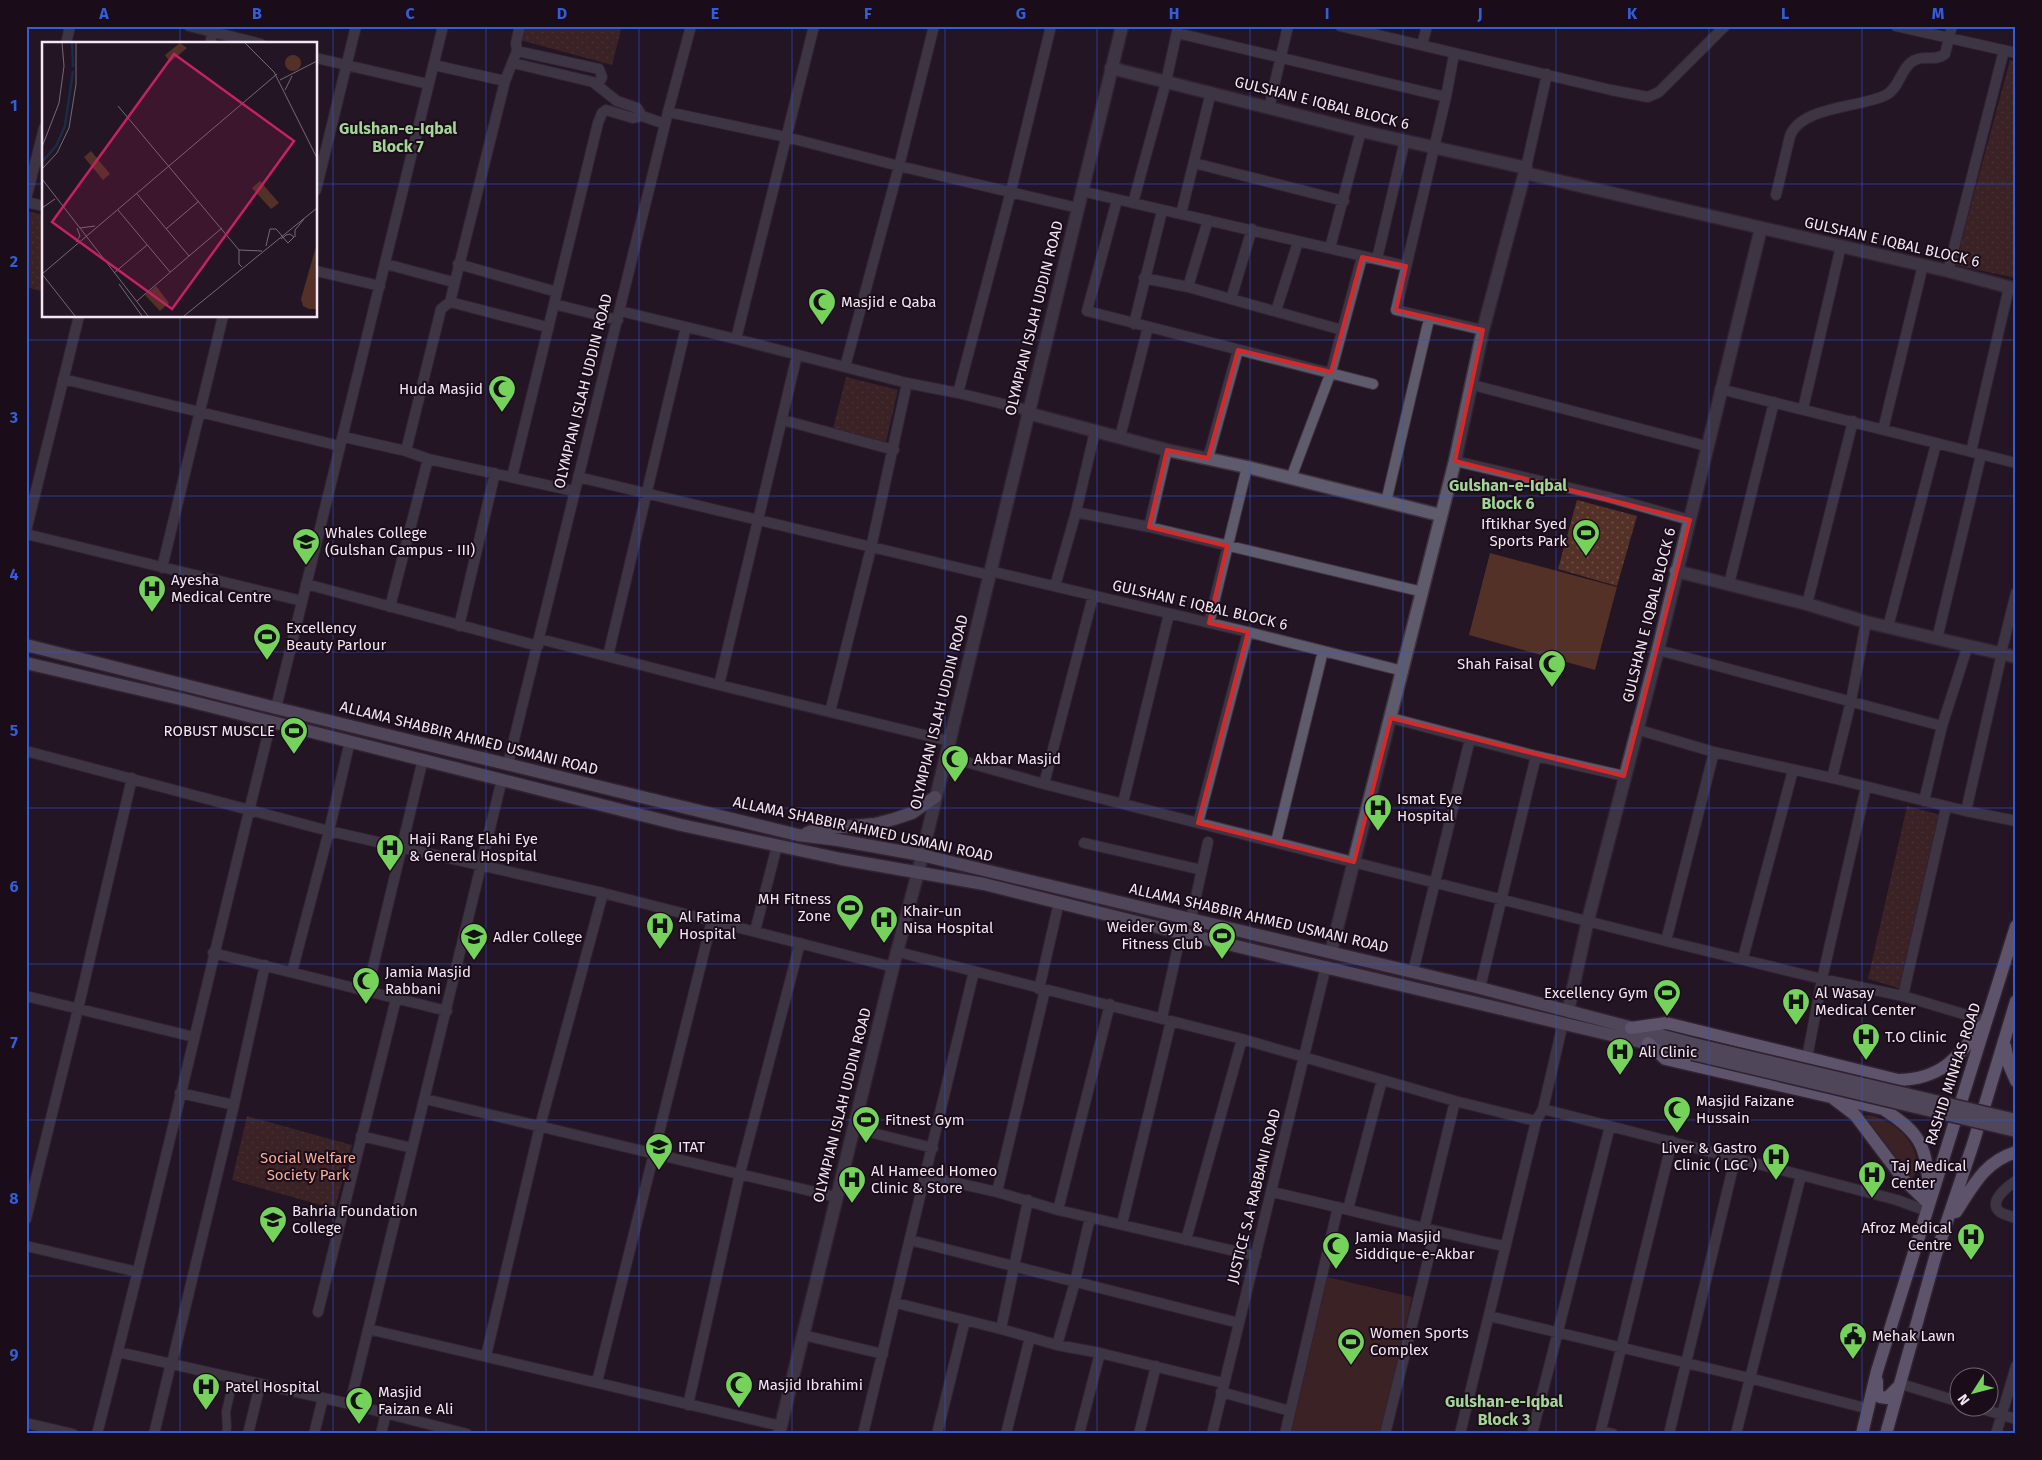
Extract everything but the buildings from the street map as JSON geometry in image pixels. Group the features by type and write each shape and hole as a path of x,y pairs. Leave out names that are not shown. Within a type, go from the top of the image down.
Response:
{"main road":[{"name":"ALLAMA SHABBIR AHMED USMANI ROAD","path":"26,645 798,835 921,855 1332,952 1480,988 1648,1043 1693,1049"},
{"name":"ALLAMA SHABBIR AHMED USMANI ROAD","path":"26,663 423,759 681,825 777,846 984,884 1181,933 1326,966 1565,1017 1630,1028 1693,1049"},
{"path":"798,835 818,829 856,827 894,820 912,813 935,797"},
{"name":"RASHID MINHAS ROAD","path":"1863,1434 1877,1371 2016,926"},
{"path":"1886,1434 1936,1254 2016,1002"},
{"path":"1630,1028 1666,1023 1898,1080 1925,1078 1950,1064 1987,1020"},
{"path":"1648,1043 1665,1059 1883,1109 1904,1122 1917,1137 1926,1158 1928,1208"},
{"path":"2004,1044 2009,1065 2016,1081"},
{"path":"1693,1049 2016,1120"},
{"path":"1693,1049 2016,1131"},
{"path":"1829,1096 1855,1115 1904,1180 1928,1208"},
{"path":"1945,1228 1984,1171 1995,1161 2016,1152"},
{"path":"1877,1371 1877,1392 1880,1397 1887,1398 1900,1384"},
{"path":"1863,1434 1872,1429 1879,1434"}],"street":[{"path":"66,42 70,26"},
{"path":"189,26 213,29 255,42"},
{"path":"318,182 356,26"},
{"path":"276,708 443,26"},
{"path":"406,451 441,309 450,302 453,282 505,81 517,52 516,43 520,26"},
{"name":"OLYMPIAN ISLAH UDDIN ROAD","path":"508,764 665,124 691,26"},
{"path":"736,339 814,26"},
{"path":"845,367 934,26"},
{"path":"958,393 1011,192 1051,26"},
{"name":"OLYMPIAN ISLAH UDDIN ROAD","path":"780,1430 893,966 918,872 1122,26"},
{"path":"1269,108 1288,26"},
{"path":"1340,26 1454,54 1648,97 1659,92 1725,26"},
{"path":"1422,45 1427,26"},
{"path":"1896,26 2016,53"},
{"path":"1776,195 1793,128 1810,116 1886,96 1891,92 1910,63 1920,58 1937,59 1945,54 1952,26"},
{"path":"210,42 213,29"},
{"path":"1133,203 1166,82 1178,29 1280,58 1446,97"},
{"path":"1948,271 2004,50"},
{"path":"517,52 599,69 602,77 598,85"},
{"path":"1454,54 1446,97 1396,310 1484,330"},
{"path":"318,58 428,84"},
{"path":"513,63 593,82 618,102 637,108 642,116"},
{"path":"434,65 505,81"},
{"name":"GULSHAN E IQBAL BLOCK 6","path":"1111,68 1361,131 1433,146 1761,228 1923,265 2012,288"},
{"path":"1332,952 1423,592 1440,515 1473,385 1484,330 1525,170 1547,74"},
{"path":"1181,214 1211,92"},
{"path":"512,476 547,327 602,113 606,110 633,118 642,116 665,124"},
{"path":"668,112 786,137 1078,208"},
{"path":"1330,248 1361,131"},
{"path":"42,136 26,201 42,205"},
{"path":"1377,259 1406,140"},
{"path":"1194,163 1344,200"},
{"path":"1082,191 1406,266"},
{"path":"1117,200 1087,311 1373,384"},
{"path":"1134,324 1162,211"},
{"path":"1188,287 1208,220"},
{"name":"GULSHAN E IQBAL BLOCK 6","path":"1565,1017 1624,776 1658,650 1706,446 1761,228"},
{"path":"1231,299 1252,229"},
{"path":"1276,311 1298,242"},
{"path":"1803,409 1841,246"},
{"path":"1291,478 1331,372 1362,257"},
{"path":"386,264 453,282"},
{"path":"458,264 557,292"},
{"path":"1883,430 1923,265"},
{"path":"318,271 380,286"},
{"path":"1144,278 1188,287 1342,330"},
{"path":"1971,452 2012,288"},
{"path":"450,302 547,327"},
{"path":"554,304 686,327 907,384 958,393 1168,450 1248,467 1440,515"},
{"path":"78,318 26,532 162,568 302,601"},
{"path":"162,568 198,412 222,318"},
{"path":"1386,502 1429,318"},
{"path":"608,656 686,327"},
{"path":"1120,438 1148,327"},
{"path":"1208,458 1238,350"},
{"path":"719,685 797,355"},
{"path":"63,379 198,412 342,441 406,451 428,458 574,491"},
{"path":"830,712 871,548 907,384"},
{"path":"1473,385 1706,446"},
{"path":"1720,389 2016,463"},
{"path":"1729,584 1774,402"},
{"path":"783,420 894,450"},
{"path":"1807,604 1853,421"},
{"path":"1055,586 1076,512 1094,431"},
{"path":"1888,627 1936,444"},
{"path":"1149,527 1168,450"},
{"path":"1937,639 1981,455"},
{"path":"390,607 428,458"},
{"path":"1455,461 1608,497 1690,520"},
{"path":"1209,623 1248,467"},
{"path":"459,626 495,473"},
{"name":"GULSHAN E IQBAL BLOCK 6","path":"578,477 871,548 1055,586 1403,671"},
{"path":"1076,512 1149,527 1423,592"},
{"path":"1676,571 1807,604 1866,622 2016,657"},
{"path":"306,584 459,626 608,656 949,741"},
{"path":"1966,811 2016,593"},
{"path":"1044,784 1092,596"},
{"path":"1124,803 1169,614"},
{"path":"1832,778 1851,701 1866,622"},
{"path":"1198,823 1248,632"},
{"path":"1924,801 1942,726 1968,645"},
{"path":"1658,650 1942,726"},
{"path":"1276,842 1324,651"},
{"path":"1391,718 1536,756 1624,776"},
{"path":"97,1434 138,1272 213,953 271,722"},
{"path":"1636,729 1714,752 1832,778 1946,807 2016,821"},
{"path":"1413,972 1470,739"},
{"path":"292,972 329,832 350,741"},
{"path":"26,751 249,809 329,832 602,893 893,966"},
{"path":"1666,941 1714,752"},
{"path":"945,756 1044,784 1502,898 1666,941 1743,958 1822,979 1903,996 1987,1020"},
{"path":"1480,988 1536,756"},
{"path":"367,992 423,759"},
{"path":"1743,958 1793,770"},
{"path":"26,1219 132,778"},
{"path":"350,1404 502,779"},
{"path":"1807,1058 1822,979 1866,787"},
{"path":"1903,996 1946,807"},
{"path":"1084,842 1202,870"},
{"path":"1191,919 1208,842"},
{"path":"755,931 777,846"},
{"path":"486,1356 540,1126 602,893"},
{"path":"997,1192 1042,989 1059,902"},
{"path":"597,1382 712,920"},
{"path":"1122,1224 1166,1020 1181,933"},
{"path":"688,1405 740,1173 800,943"},
{"path":"898,952 1242,1038 1455,1101 1536,1121"},
{"path":"213,953 447,1011"},
{"path":"154,1434 234,1105 265,966"},
{"name":"JUSTICE S.A RABBANI ROAD","path":"1212,1434 1326,966"},
{"path":"863,1434 884,1354 974,971"},
{"path":"26,996 194,1037"},
{"path":"318,1312 396,999"},
{"path":"1058,1210 1110,1004"},
{"path":"1460,1434 1504,1246 1536,1121 1543,1109 1565,1017"},
{"path":"1186,1240 1242,1038"},
{"path":"1285,1434 1343,1208 1382,1080"},
{"path":"180,1094 234,1105"},
{"path":"424,1098 836,1197"},
{"path":"1385,1434 1430,1230 1455,1101"},
{"path":"1543,1109 1928,1208"},
{"path":"1532,1434 1610,1126"},
{"path":"853,1128 933,1148"},
{"path":"361,1136 412,1148"},
{"path":"1613,1434 1600,1432 1672,1141"},
{"path":"1669,1434 1735,1159"},
{"path":"1736,1434 1801,1175"},
{"path":"926,1176 997,1192 1090,1218 1256,1256"},
{"path":"2016,1181 1999,1195 1996,1203 1997,1209 2001,1213 2016,1218"},
{"path":"1272,1192 1504,1246"},
{"path":"1002,1329 1028,1200"},
{"path":"1057,1345 1075,1282 1090,1218"},
{"path":"910,1240 1239,1323"},
{"path":"26,1246 138,1272"},
{"path":"896,1303 1002,1329 1057,1345 1156,1366 1290,1411"},
{"path":"1489,1316 1621,1346 1869,1409"},
{"path":"937,1434 965,1320"},
{"path":"368,1329 597,1382 780,1430"},
{"path":"803,1335 884,1354"},
{"path":"1006,1434 1030,1337"},
{"path":"118,1352 350,1404 444,1431 467,1434"},
{"path":"1079,1434 1100,1353"},
{"path":"1139,1434 1156,1366"},
{"path":"1996,1434 2016,1366"},
{"path":"226,1434 226,1412 233,1381"},
{"path":"1900,1384 1950,1399"},
{"path":"248,1434 260,1385"},
{"path":"314,1434 323,1398"},
{"path":"381,1434 386,1413"},
{"path":"2002,1414 2016,1419"},
{"path":"26,1422 73,1434"}],"highlighted area":[{"path":"1362,257 1406,266 1396,310 1483,330 1455,461 1690,520 1624,776 1391,718 1354,862 1198,823 1248,632 1209,623 1227,546 1149,527 1167,450 1208,458 1238,350 1331,372"}],"green space":[{"path":"523,26 622,26 612,65 520,40"},
{"path":"2010,60 2016,62 2016,278 1955,265"},
{"path":"26,211 42,215 42,291 26,287"},
{"path":"846,377 898,390 886,442 833,429"},
{"path":"1577,500 1637,516 1617,586 1558,569"},
{"path":"1490,553 1617,587 1595,670 1469,635"},
{"path":"1907,806 1941,815 1902,989 1868,979"},
{"path":"1867,1115 1887,1122 1906,1137 1916,1157 1917,1167 1913,1178 1908,1179 1863,1117"},
{"name":"Social Welfare Society Park","path":"247,1116 352,1145 335,1209 232,1180"},
{"name":"Women Sports Complex","path":"1327,1277 1412,1297 1381,1434 1289,1434"}],"place":[{"name":"Masjid e Qaba","path":"822,326"},
{"name":"Huda Masjid","path":"502,413"},
{"name":"Iftikhar Syed Sports Park","path":"1586,557"},
{"name":"Whales College (Gulshan Campus - III)","path":"306,566"},
{"name":"Ayesha Medical Centre","path":"152,613"},
{"name":"Excellency Beauty Parlour","path":"267,661"},
{"name":"Shah Faisal","path":"1552,688"},
{"name":"ROBUST MUSCLE","path":"294,755"},
{"name":"Akbar Masjid","path":"955,783"},
{"name":"Ismat Eye Hospital","path":"1378,832"},
{"name":"Haji Rang Elahi Eye & General Hospital","path":"390,872"},
{"name":"MH Fitness Zone","path":"850,932"},
{"name":"Khair-un Nisa Hospital","path":"884,944"},
{"name":"Al Fatima Hospital","path":"660,950"},
{"name":"Weider Gym & Fitness Club","path":"1222,960"},
{"name":"Adler College","path":"474,961"},
{"name":"Jamia Masjid Rabbani","path":"366,1005"},
{"name":"Excellency Gym","path":"1667,1017"},
{"name":"Al Wasay Medical Center","path":"1796,1026"},
{"name":"T.O Clinic","path":"1866,1061"},
{"name":"Ali Clinic","path":"1620,1076"},
{"name":"Masjid Faizane Hussain","path":"1677,1134"},
{"name":"Fitnest Gym","path":"866,1144"},
{"name":"ITAT","path":"659,1171"},
{"name":"Liver & Gastro Clinic ( LGC )","path":"1776,1181"},
{"name":"Taj Medical Center","path":"1872,1199"},
{"name":"Al Hameed Homeo Clinic & Store","path":"852,1204"},
{"name":"Bahria Foundation College","path":"273,1244"},
{"name":"Afroz Medical Centre","path":"1971,1261"},
{"name":"Jamia Masjid Siddique-e-Akbar","path":"1336,1270"},
{"name":"Mehak Lawn","path":"1853,1360"},
{"name":"Women Sports Complex","path":"1351,1366"},
{"name":"Masjid Ibrahimi","path":"739,1409"},
{"name":"Patel Hospital","path":"206,1411"},
{"name":"Masjid Faizan e Ali","path":"359,1425"}],"district":[{"name":"Gulshan-e-Iqbal Block 7","path":"398,137"},
{"name":"Gulshan-e-Iqbal Block 6","path":"1508,494"},
{"name":"Gulshan-e-Iqbal Block 3","path":"1504,1410"}]}
